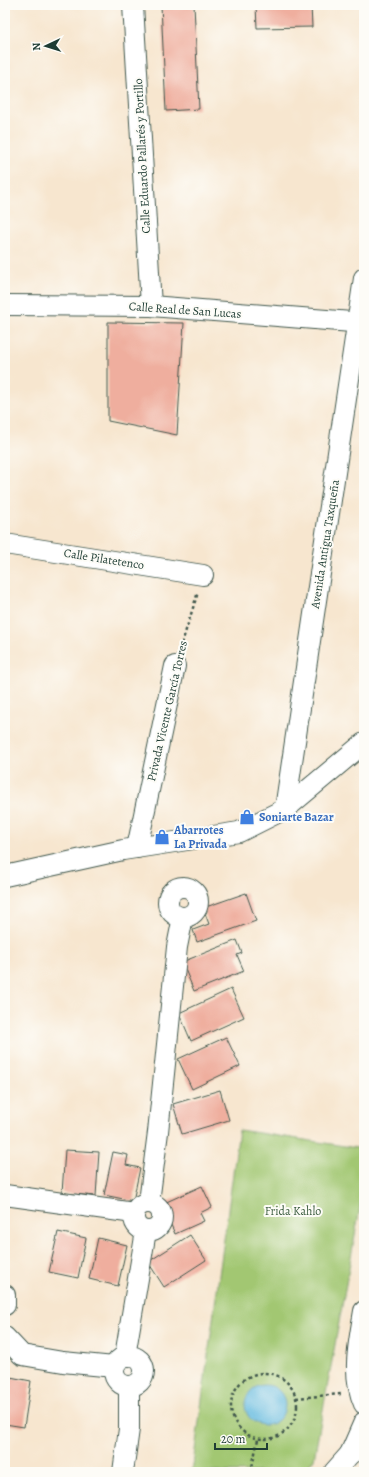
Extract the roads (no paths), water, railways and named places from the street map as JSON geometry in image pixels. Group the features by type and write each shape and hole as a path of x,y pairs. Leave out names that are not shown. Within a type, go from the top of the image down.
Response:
{"street":[{"name":"Calle Eduardo Pallarés y Portillo","path":"133,5 151,306"},
{"name":"Avenida Antigua Taxqueña","path":"285,809 361,323 364,278"},
{"name":"Calle Real de San Lucas","path":"5,305 151,306 361,323"},
{"name":"Calle Pilatetenco","path":"5,544 203,575"},
{"name":"Privada Vicente García Torres","path":"137,848 175,666"},
{"path":"5,876 123,850 239,832 285,809 364,743"},
{"path":"5,1195 141,1208 157,1206 160,1209 162,1218 159,1227 151,1231 146,1231 138,1227 134,1218 141,1208 158,1132 177,947 183,917"},
{"path":"5,1337 22,1355 63,1362 119,1362 135,1357 142,1365 144,1370 142,1380 134,1386 129,1387 120,1384 116,1381 114,1376 119,1362 146,1231"},
{"path":"5,1295 5,1305"},
{"path":"361,1398 356,1362 364,1311"},
{"path":"123,1472 129,1429 129,1387"},
{"path":"334,1472 357,1449 364,1422"}],"water":[{"path":"265,1385 276,1388 282,1394 285,1405 282,1416 276,1422 265,1425 254,1422 248,1416 245,1405 248,1394 254,1388"}],"place":[{"name":"Soniarte Bazar","path":"247,817"},
{"name":"Abarrotes La Privada","path":"162,837"}],"park label":[{"name":"Frida Kahlo","path":"293,1211"}]}
